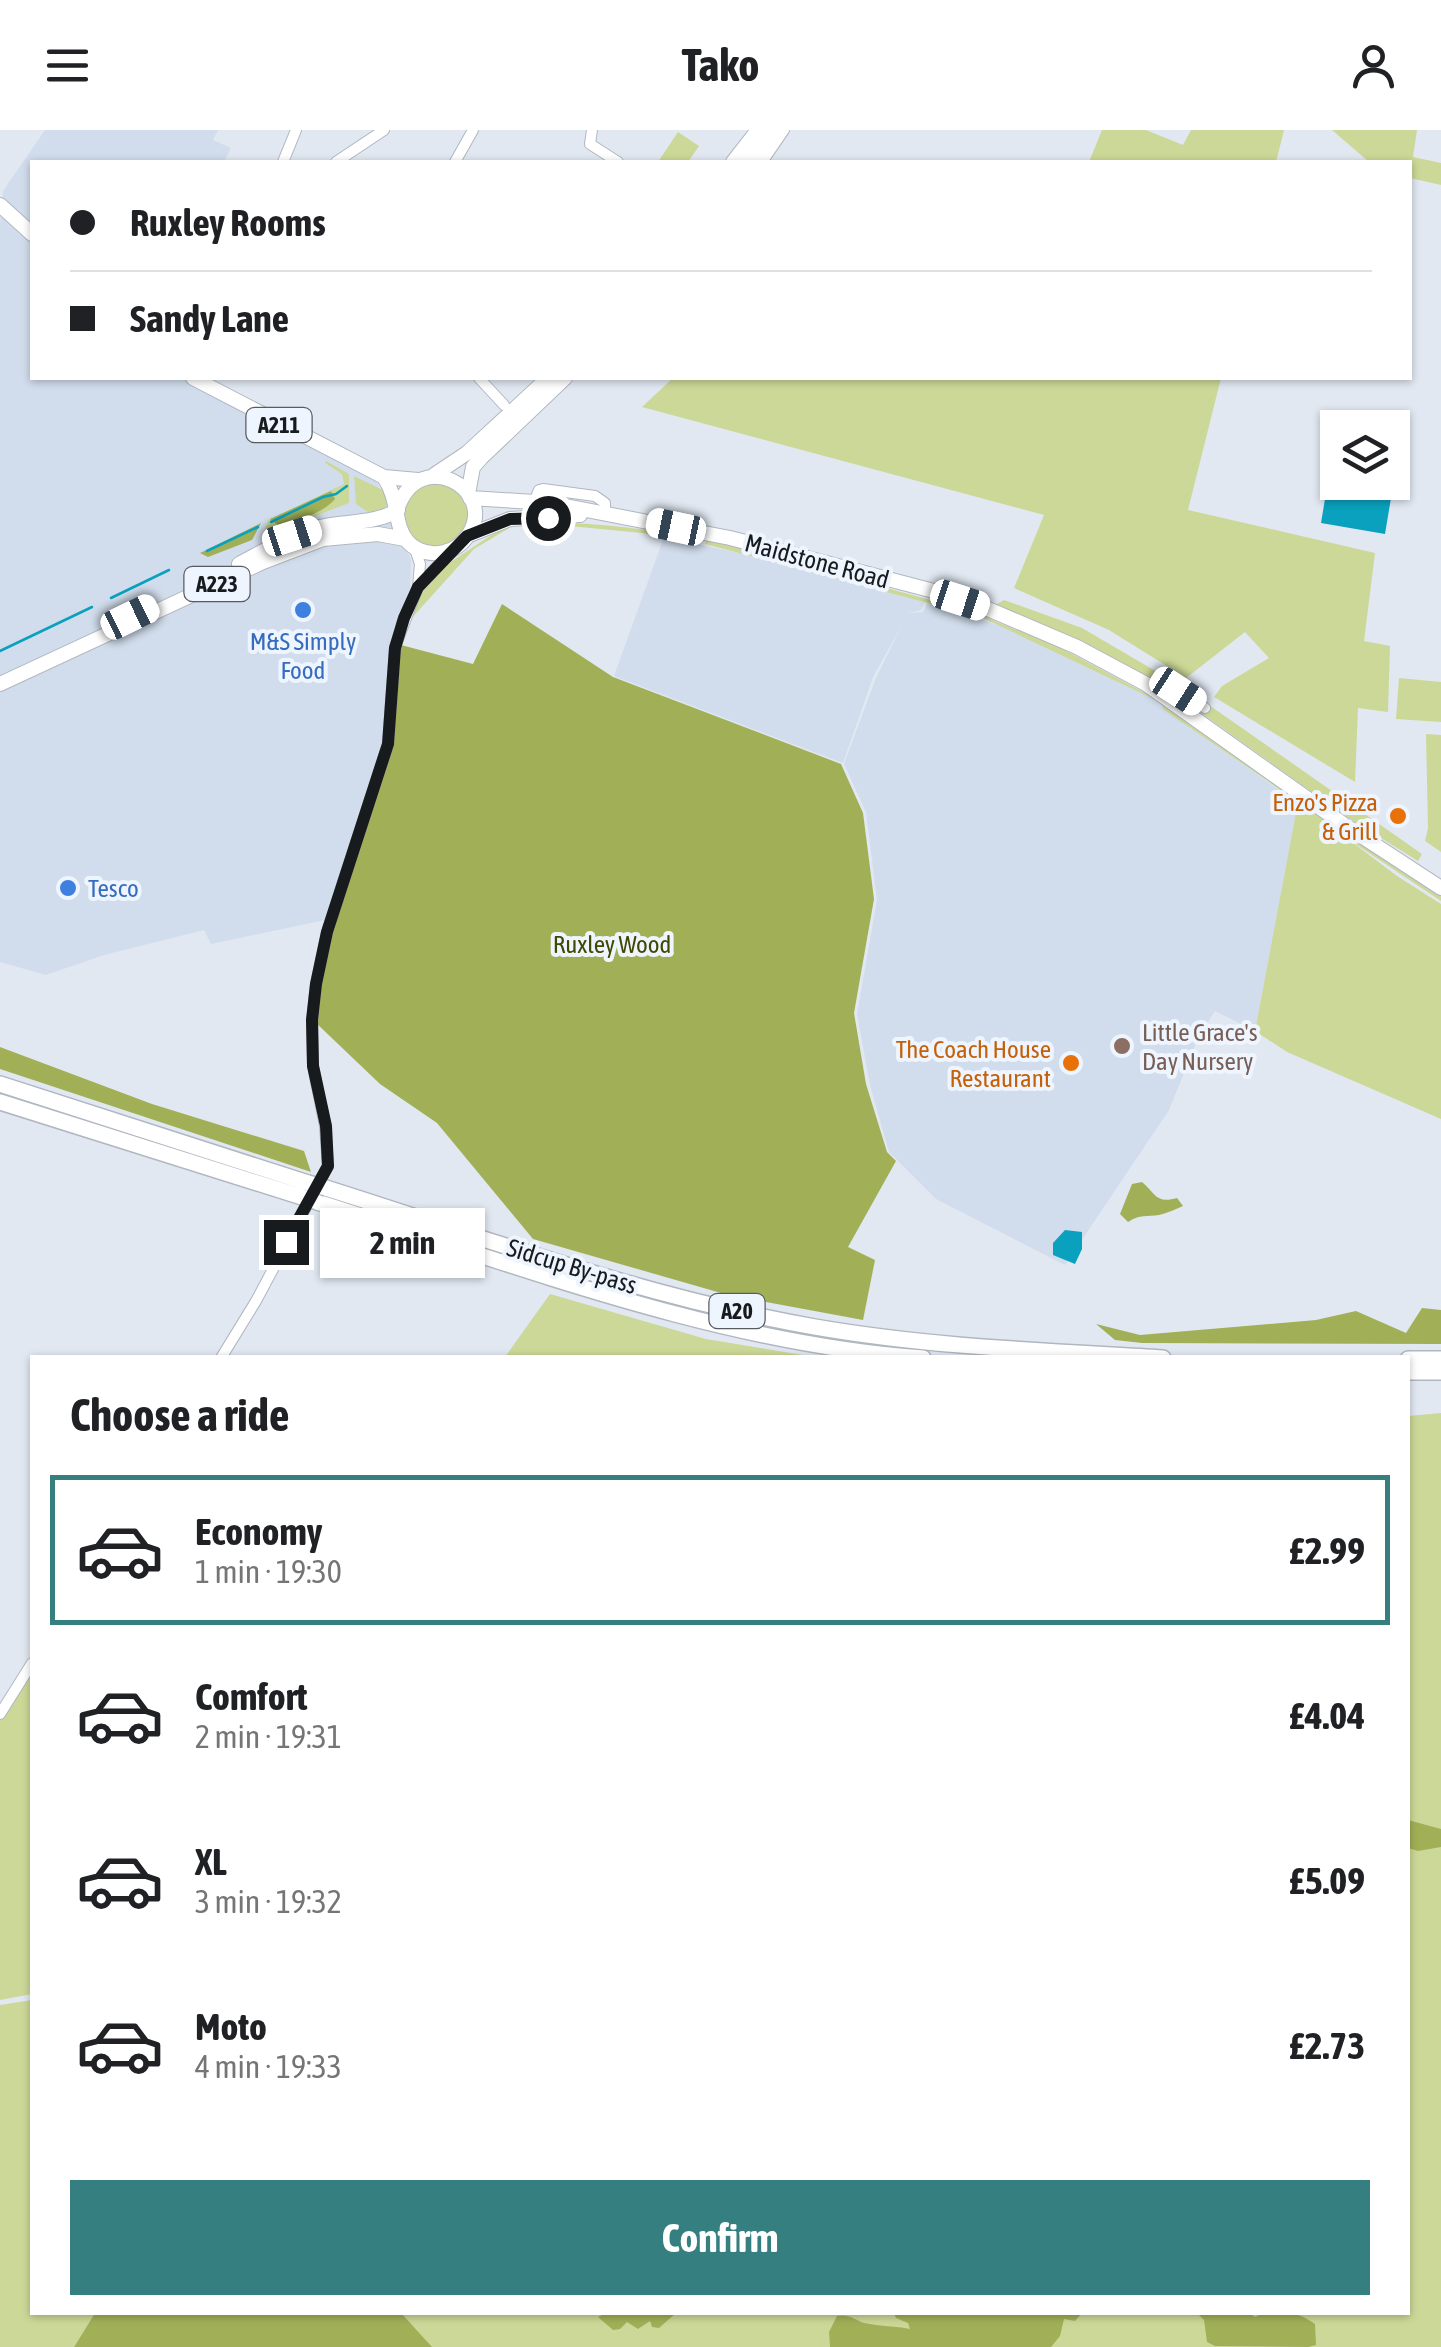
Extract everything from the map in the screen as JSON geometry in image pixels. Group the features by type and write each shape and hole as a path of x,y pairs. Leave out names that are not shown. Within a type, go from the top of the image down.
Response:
{"highway":[{"name":"Sidcup By-pass","path":"0,1084 596,1290 714,1322 902,1355"},
{"name":"Sidcup By-pass","path":"0,1102 600,1276 776,1320 913,1342 1116,1355"},
{"path":"1410,1358 1441,1359"},
{"path":"1410,1372 1441,1372"}],"main road":[{"path":"734,160 758,130"},
{"path":"755,160 770,130"},
{"path":"0,205 30,232"},
{"name":"A211","path":"197,380 384,477 424,478"},
{"path":"398,509 408,488 467,453 546,380"},
{"path":"384,477 394,492 410,543 438,553 454,549 467,536 474,520 469,496 473,468 563,380"},
{"path":"424,478 451,479 469,496"},
{"name":"Maidstone Road","path":"469,496 534,502 730,538 988,609 1077,647 1166,698 1343,824 1441,888"},
{"name":"A223","path":"0,680 135,623 260,558 292,536 380,519 398,509"},
{"name":"Maidstone Road","path":"467,536 510,519 598,514"},
{"name":"A223","path":"0,680 18,676 217,575 225,576 260,558 324,539 378,534 410,543"}],"street":[{"path":"283,160 296,130"},
{"path":"339,160 384,130"},
{"path":"456,160 473,130"},
{"path":"592,130 589,141 615,160"},
{"path":"755,160 784,130"},
{"path":"290,146 295,160"},
{"path":"596,160 602,152"},
{"path":"481,380 504,405"},
{"path":"223,1355 256,1302 328,1166 326,1126 313,1066 316,984 327,932 383,764 392,724 395,648 418,587 420,564 410,543"},
{"path":"418,587 454,549"},
{"path":"1166,698 1174,690 1205,708"},
{"path":"0,1714 30,1666"}],"shaded area":[{"path":"45,130 218,130 213,140 231,148 225,160 30,160 30,380 191,380 376,480 411,560 410,588 391,641 395,652 391,724 355,847 325,920 211,944 204,930 104,955 46,975 0,962 3,191"},
{"path":"664,537 925,601 921,610 908,613 923,612 928,602 1001,626 1162,703 1164,709 1298,803 1255,1031 1215,1011 1199,1036 1169,1110 1065,1265 936,1199 889,1152 870,1085 857,1014 877,900 866,812 844,764 876,678 902,625 873,677 843,763 614,676"}],"green space":[{"path":"1102,130 1146,130 1183,145 1191,130 1284,130 1276,160 1090,160"},
{"path":"1332,130 1417,130 1413,157 1441,163 1441,185 1412,178 1412,160 1367,160"},
{"path":"678,132 699,146 689,160 659,160"},
{"path":"671,380 1220,380 1188,510 1375,553 1364,641 1390,646 1388,712 1358,708 1355,782 1214,697 1222,686 1269,658 1245,632 1186,678 1109,630 1014,588 1044,515 642,407"},
{"path":"326,461 349,474 349,503 263,536 268,520 344,484 342,474"},
{"path":"354,476 387,492 390,501 382,512 371,514 356,504"},
{"path":"436,483 459,492 468,515 459,538 436,547 413,538 404,515 413,492"},
{"path":"331,491 335,499 316,513 279,526 270,519"},
{"path":"541,522 637,529 691,542 549,524 514,525 474,549 410,620 420,595 440,569 496,532 514,524"},
{"path":"261,523 252,540 208,557 200,553"},
{"path":"707,539 971,611 1063,649 1160,701 1336,827 1441,896 1441,901 1348,839 1441,904 1441,1119 1287,1052 1255,1031 1298,802 1163,709 1162,703 981,617 705,544"},
{"path":"1004,600 1082,628 1176,683 1168,691 1075,639 995,605"},
{"name":"Ruxley Wood","path":"502,604 613,677 841,764 863,813 874,899 854,1013 866,1084 887,1152 896,1161 848,1247 875,1260 863,1320 728,1295 533,1239 437,1123 380,1084 314,1021 329,932 384,764 401,645 473,664"},
{"path":"1399,678 1441,682 1441,722 1396,719"},
{"path":"1209,705 1422,854 1418,861 1347,817 1201,713"},
{"path":"1426,734 1441,735 1441,852 1425,841"},
{"path":"0,1047 152,1104 304,1151 311,1172 0,1069"},
{"path":"1142,1182 1157,1197 1177,1198 1183,1206 1128,1222 1120,1214 1132,1184"},
{"path":"550,1294 706,1339 803,1355 506,1355"},
{"path":"1422,1308 1441,1310 1441,1344 1142,1343 1115,1340 1096,1324 1140,1335 1316,1320 1356,1311 1406,1333"},
{"path":"1441,1413 1441,2347 418,2347 394,2315 1410,2315 1410,1416"},
{"path":"30,1669 30,1994 0,2000 0,1716"},
{"path":"1410,1821 1441,1829 1441,1847 1410,1849"},
{"path":"30,2000 30,2315 94,2315 74,2347 0,2347 0,2005"},
{"path":"94,2315 403,2315 432,2347 74,2347"},
{"path":"674,2315 659,2328 652,2327 650,2321 638,2329 627,2322 613,2330 598,2317"},
{"path":"895,2315 1080,2315 1075,2321 1064,2319 1060,2336 1051,2347 830,2347 829,2332 837,2316 910,2329 908,2323"},
{"path":"1199,2315 1296,2315 1315,2324 1316,2345 1215,2346 1207,2342 1204,2320"}],"water":[{"path":"1325,500 1391,500 1385,534 1321,523"},
{"path":"1065,1230 1082,1232 1082,1249 1075,1264 1053,1255 1053,1243"}],"waterway":[{"path":"271,522 347,486"},
{"path":"207,551 258,527"},
{"path":"111,598 169,570"},
{"path":"0,651 92,607"}],"place":[{"name":"M&S Simply Food","path":"303,610"},
{"name":"Enzo's Pizza & Grill","path":"1398,816"},
{"name":"Tesco","path":"68,888"},
{"name":"Little Grace's Day Nursery","path":"1122,1046"},
{"name":"The Coach House Restaurant","path":"1071,1063"}],"route":[{"path":"286,1242 328,1166 326,1126 313,1066 316,984 327,932 388,744 395,648 404,618 418,587 467,536 510,519 548,518"}]}
